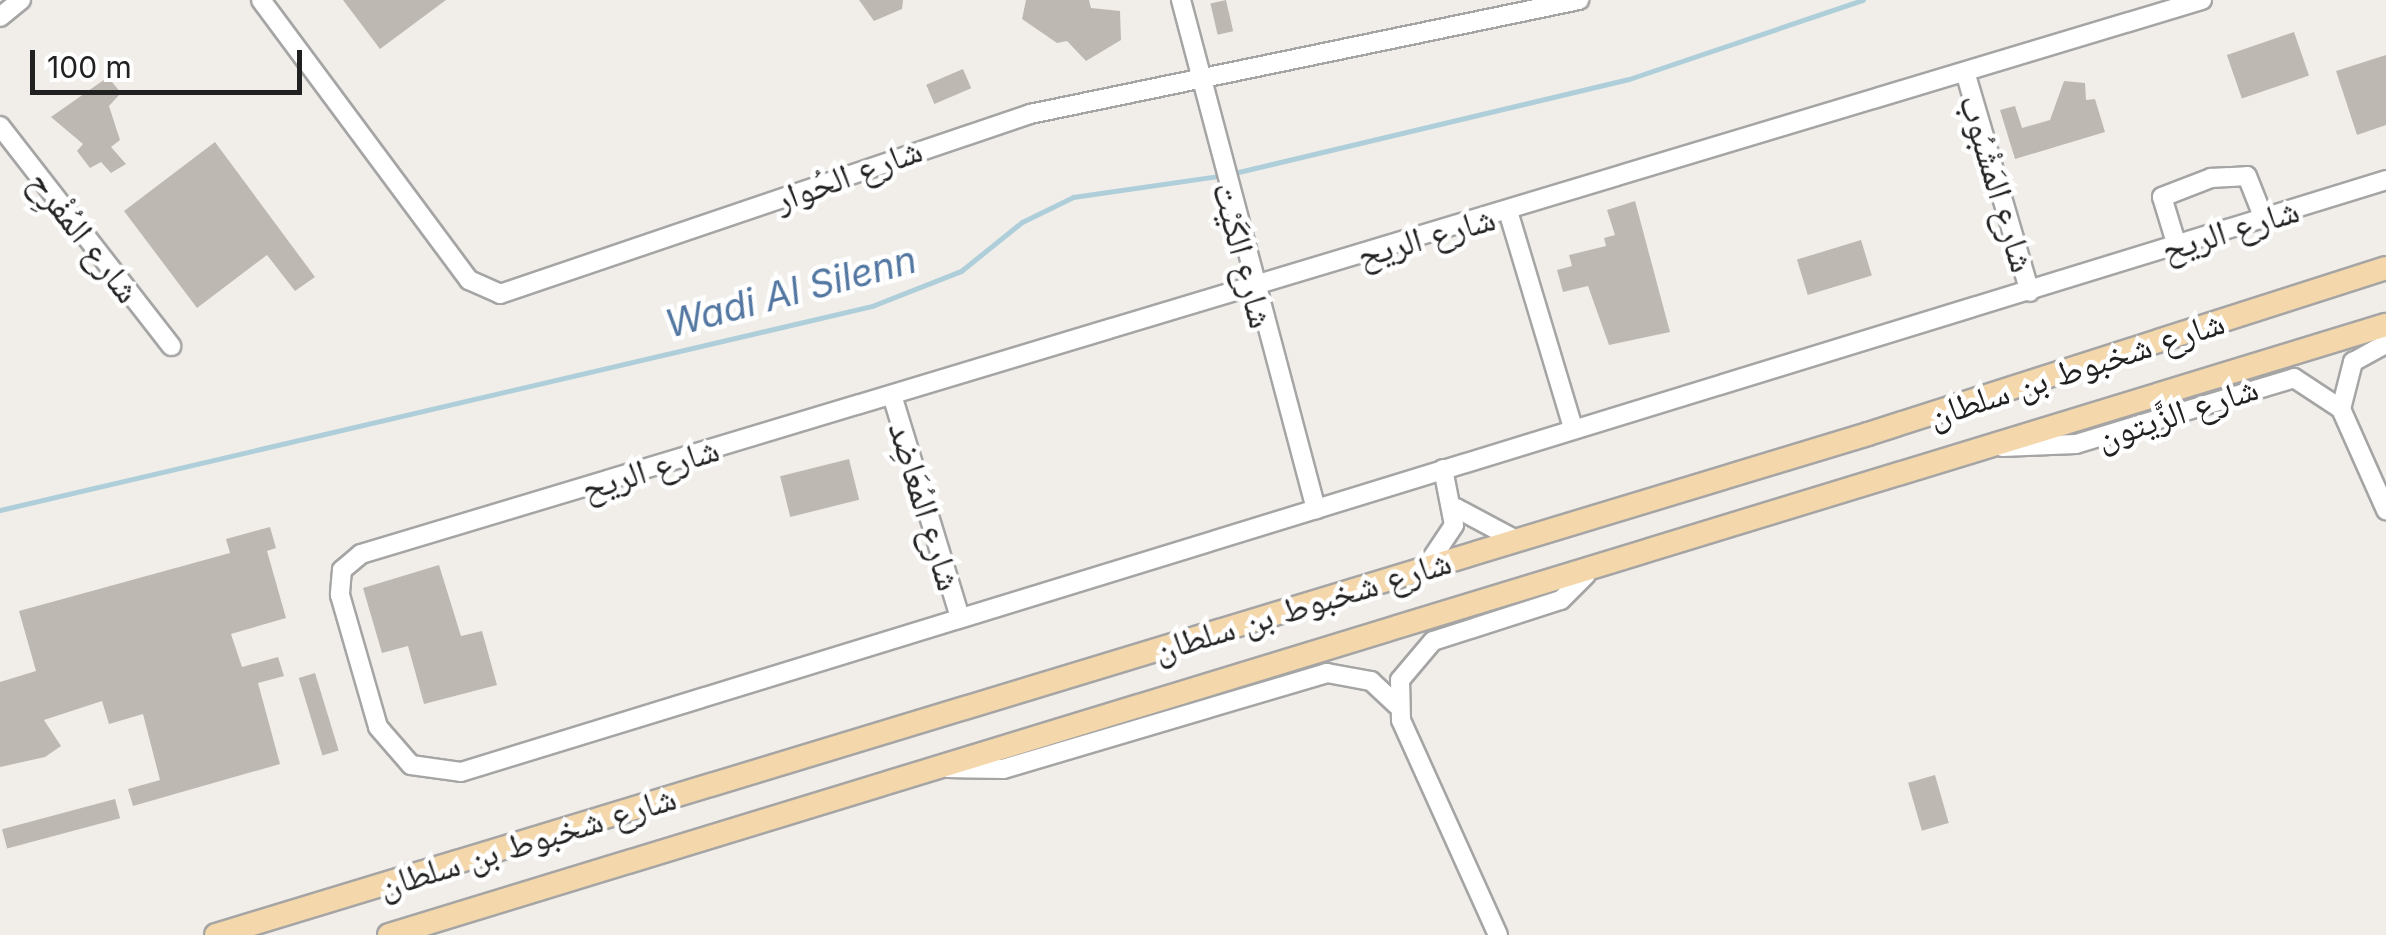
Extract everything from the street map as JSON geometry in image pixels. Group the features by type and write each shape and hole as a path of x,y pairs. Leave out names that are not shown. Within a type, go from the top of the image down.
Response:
{"main road":[{"name":"شارع شخبوط بن سلطان","path":"216,935 1426,568 2386,268"},
{"name":"شارع شخبوط بن سلطان","path":"390,935 1586,575 2386,324"}],"street":[{"path":"0,16 22,0"},
{"name":"شارع الحُوار","path":"261,0 470,280 500,294 956,135 1579,0"},
{"name":"شارع الكَيْت","path":"1181,0 1251,287 1316,508"},
{"name":"شارع الريح","path":"2202,0 1966,75 350,561 340,595 378,727 411,765 461,772 1572,427 2030,292 2386,180"},
{"name":"شارع المَشْبُوب","path":"1966,75 2030,292"},
{"name":"شارع المُفْرِح","path":"0,126 171,346"},
{"path":"2176,246 2162,197 2211,178 2246,176 2264,219"},
{"path":"1508,212 1572,427"},
{"path":"2386,344 2353,362 2341,409 2386,510"},
{"name":"شارع الزَّيتون","path":"2002,447 2076,444 2286,378 2309,382 2341,409"},
{"name":"شارع المُعَاضِد","path":"892,395 960,617"},
{"path":"1426,568 1448,541 1456,508 1443,469"},
{"path":"1456,508 1516,540"},
{"path":"1397,706 1405,668 1422,649 1561,600 1586,575"},
{"path":"947,768 1003,770 1327,673 1371,681 1397,706 1498,935"}],"building":[{"path":"343,0 446,0 380,49"},
{"path":"859,0 903,0 902,9 874,21"},
{"path":"1026,0 1089,0 1091,8 1120,11 1121,40 1086,61 1067,41 1057,43 1022,19"},
{"path":"1226,0 1233,31 1218,35 1210,4"},
{"path":"2294,32 2309,75 2242,99 2227,55"},
{"path":"2386,55 2386,125 2357,135 2336,71"},
{"path":"963,69 971,88 934,104 926,85"},
{"path":"108,77 121,93 109,106 120,140 111,147 126,164 111,173 101,162 90,168 77,151 83,144 51,117"},
{"path":"2064,81 2085,83 2086,100 2095,99 2105,132 2015,159 2000,110 2015,106 2022,128 2050,120"},
{"path":"215,142 315,277 295,291 267,255 197,308 124,211"},
{"path":"1635,201 1670,332 1609,345 1588,286 1563,292 1557,270 1572,266 1569,255 1606,246 1604,238 1615,235 1607,210"},
{"path":"1861,240 1872,275 1808,295 1797,260"},
{"path":"849,459 859,500 790,517 780,476"},
{"path":"270,527 276,548 267,551 286,618 231,634 242,667 278,657 284,676 258,683 280,764 133,806 128,789 160,780 143,714 109,724 102,701 44,720 61,746 45,757 0,767 0,682 36,671 19,611 230,553 226,539"},
{"path":"439,565 461,636 482,631 497,685 424,704 408,646 382,653 363,588"},
{"path":"315,673 339,750 322,755 299,678"},
{"path":"1935,775 1949,823 1922,831 1908,783"},
{"path":"115,799 120,818 7,849 2,829"}],"waterway":[{"name":"Wadi Al Silenn","path":"0,510 872,306 961,271 1022,222 1073,197 1226,175 1629,79 1863,0"}]}
